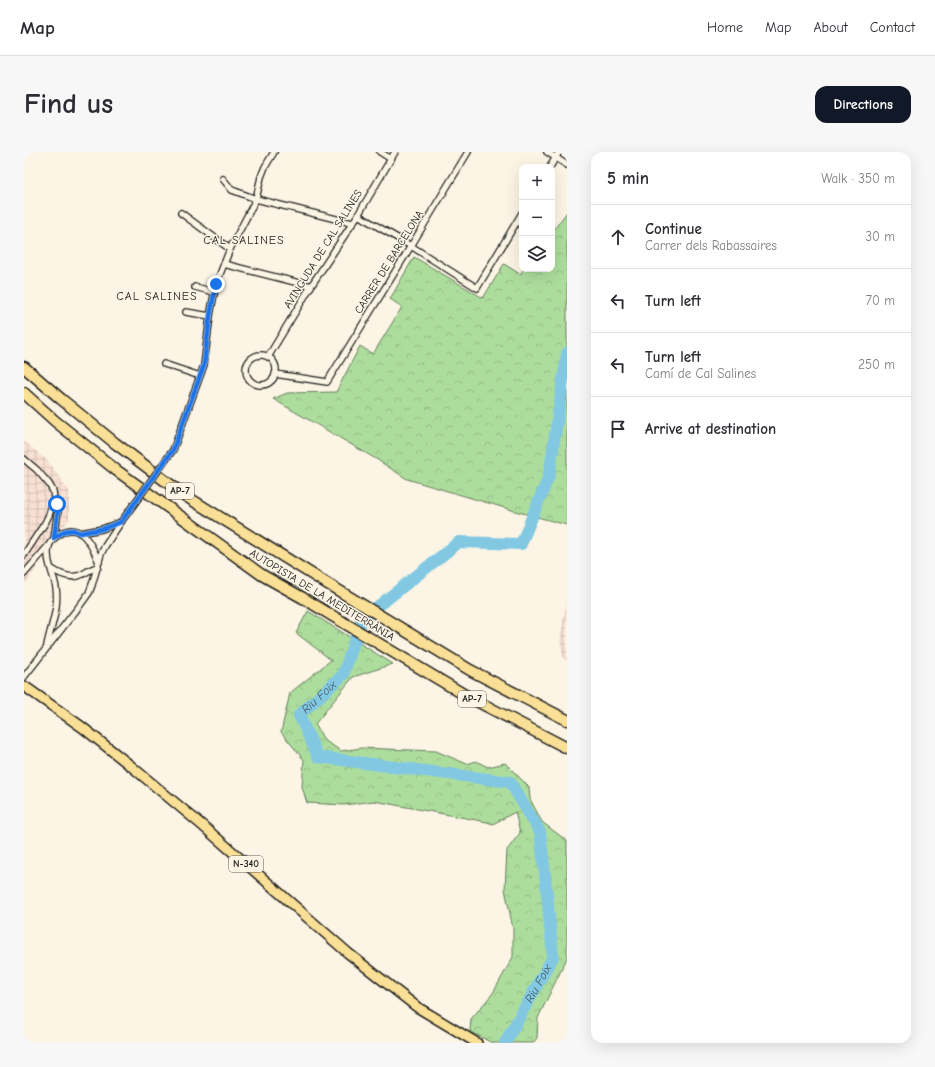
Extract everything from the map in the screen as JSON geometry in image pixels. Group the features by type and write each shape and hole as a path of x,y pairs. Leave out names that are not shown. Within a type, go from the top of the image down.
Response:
{"highway":[{"name":"AUTOPISTA DE LA MEDITERRÀNIA","path":"24,367 109,439 184,495 470,670 567,720"},
{"name":"AUTOPISTA DE LA MEDITERRÀNIA","path":"24,393 55,421 150,495 262,575 465,695 567,748"},
{"name":"N-340","path":"24,686 82,727 131,766 203,826 348,954 417,1007 474,1041"}],"street":[{"path":"24,677 81,604 95,577 105,546 173,450 204,365 214,292 230,249 256,199 265,167 274,152"},
{"path":"380,152 391,159"},
{"name":"AVINGUDA DE CAL SALINES","path":"268,357 311,286 358,215 395,152"},
{"name":"CARRER DE BARCELONA","path":"275,374 327,382 468,152"},
{"path":"547,152 557,155 567,165"},
{"path":"552,164 557,155"},
{"path":"223,179 232,190 256,199 352,223"},
{"path":"181,213 230,249"},
{"path":"358,215 411,246 477,288 519,218"},
{"path":"224,264 311,286"},
{"path":"195,287 214,292"},
{"path":"186,312 210,316"},
{"path":"262,355 268,357 273,361 276,368 272,380 267,384 260,386 253,384 248,380 246,374 245,368 247,363 251,358 256,356 262,355"},
{"path":"164,364 200,376"},
{"path":"24,459 37,470 49,484 53,491 58,511 54,538 50,545 24,574"},
{"path":"24,555 45,523 54,499"},
{"path":"80,533 102,529 121,522"},
{"path":"54,538 65,531 73,530 80,533 87,538 98,564"},
{"path":"47,648 56,608 56,588 48,554 50,545"},
{"path":"52,569 60,574 77,576 83,574 98,564"}],"shaded area":[{"path":"24,441 48,461 69,491 69,519 24,585"},
{"path":"567,598 567,661 563,657 560,641"}],"green space":[{"path":"567,212 567,525 407,479 376,459 273,399 287,393 336,392 360,346 373,354 402,307 390,299 414,257 483,298 504,264 520,274 522,272 555,272 555,228"},
{"path":"308,611 393,664 353,677 315,724 324,740 341,751 361,748 436,751 467,764 476,761 488,767 505,763 529,787 530,799 542,822 567,841 567,958 538,1018 537,1038 533,1043 492,1043 470,1031 471,1019 493,993 513,957 513,929 505,889 507,850 520,833 515,812 493,824 374,801 344,805 307,803 302,787 304,760 281,732 290,693 331,660 296,633"}],"waterway":[{"name":"Riu Foix","path":"505,1043 553,957 540,832 510,782 318,757 299,715 343,675 362,619 459,542 521,544 549,476 567,353"}],"district":[{"name":"CAL SALINES","path":"244,240"},
{"name":"CAL SALINES","path":"157,296"}],"route":[{"path":"57,504 58,511 54,538 65,531 73,530 80,533 102,529 121,522 176,444 204,365 210,316 216,284"}]}
